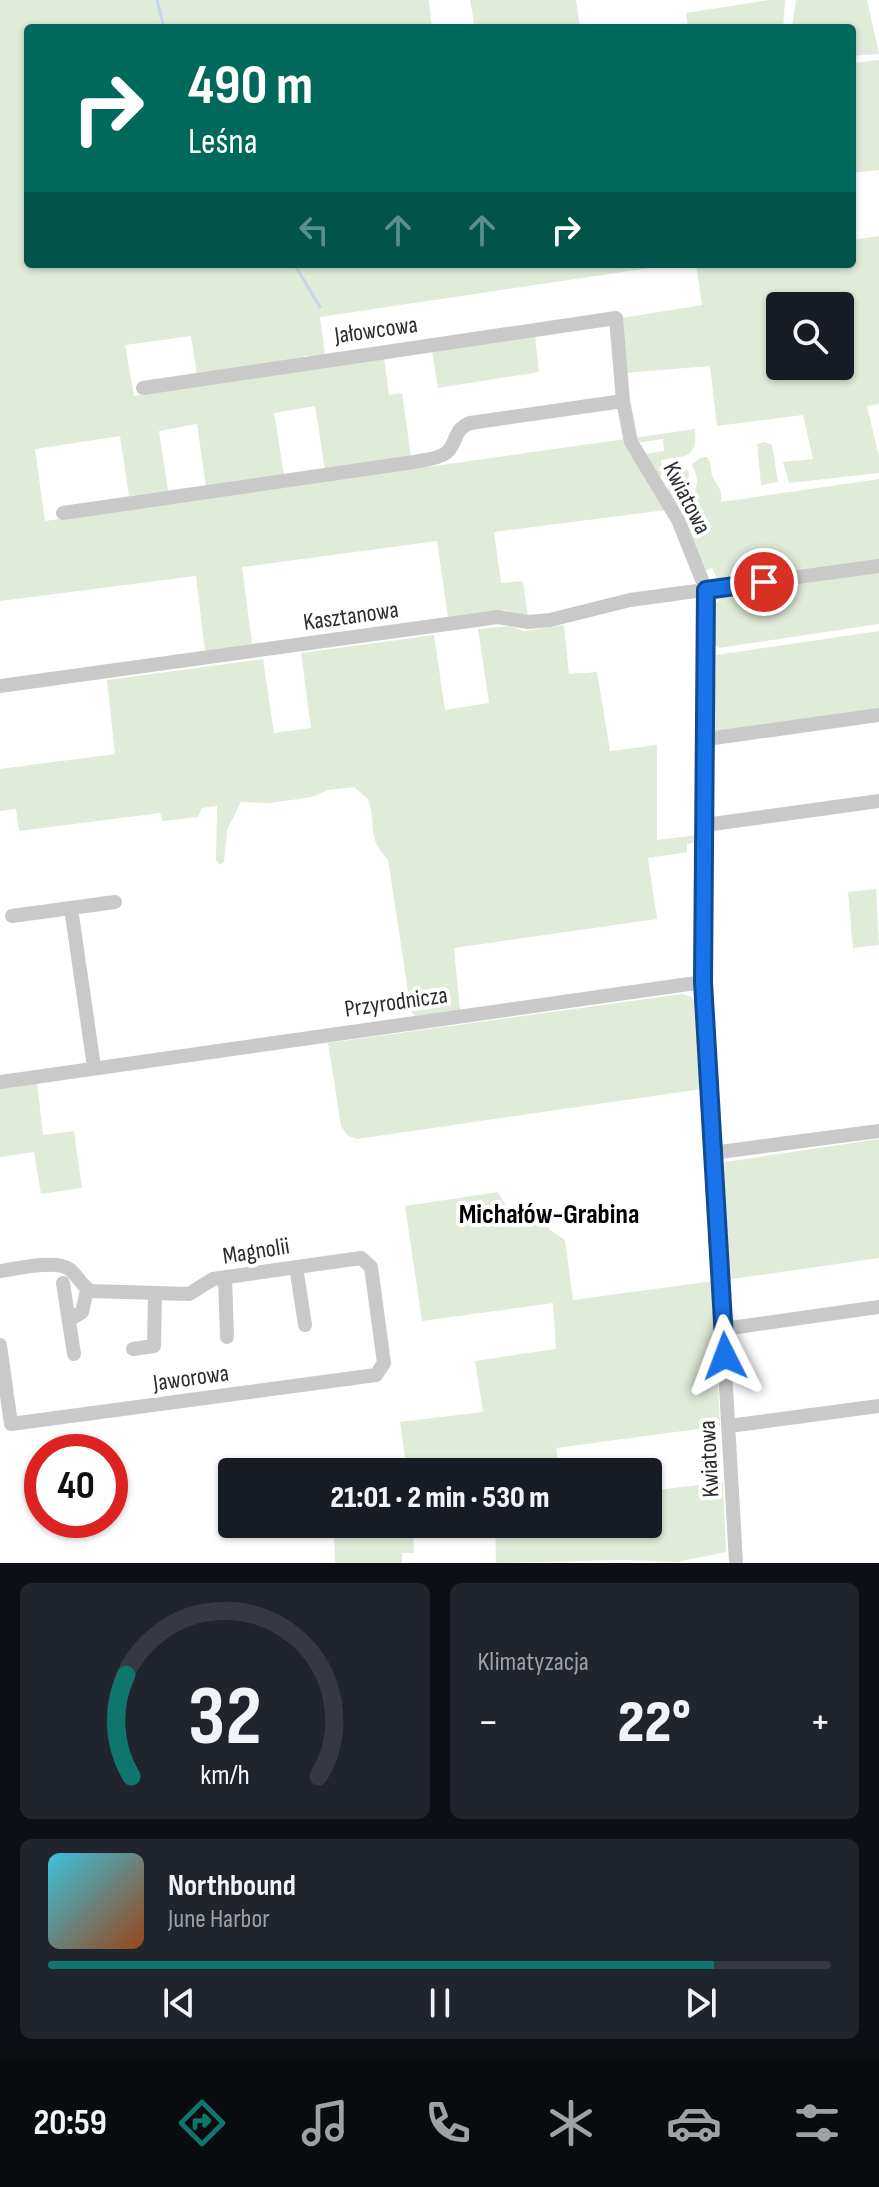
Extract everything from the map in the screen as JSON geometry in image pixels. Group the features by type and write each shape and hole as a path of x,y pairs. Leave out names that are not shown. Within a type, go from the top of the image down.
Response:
{"street":[{"name":"Jałowcowa","path":"143,388 616,318"},
{"name":"Kwiatowa","path":"616,318 623,401 634,447 678,520 706,590 703,982 736,1563"},
{"path":"63,513 414,462 445,454 451,448 458,430 470,423 623,401"},
{"name":"Kasztanowa","path":"0,686 498,617 528,622 550,620 630,600 879,566"},
{"path":"707,739 879,715"},
{"path":"705,825 879,801"},
{"path":"12,916 115,902"},
{"path":"71,908 94,1067"},
{"name":"Przyrodnicza","path":"0,1082 703,982"},
{"path":"712,1153 879,1131"},
{"name":"Magnolii","path":"87,1290 189,1294 199,1291 210,1281 225,1277 361,1258 371,1267 384,1363 376,1375"},
{"path":"0,1271 60,1264 69,1269 87,1290 82,1312 69,1320"},
{"path":"296,1267 305,1325"},
{"path":"225,1277 227,1337"},
{"path":"63,1283 74,1354"},
{"path":"133,1349 154,1346 155,1293"},
{"path":"723,1329 879,1307"},
{"path":"0,1345 3,1391"},
{"name":"Jaworowa","path":"3,1391 11,1424 376,1375"},
{"path":"729,1426 879,1406"}],"green space":[{"path":"0,0 429,0 432,24 24,24 24,268 650,268 320,317 325,356 304,356 302,359 197,375 191,336 125,345 134,396 384,358 389,395 402,393 411,457 325,469 315,406 274,413 284,475 206,486 197,424 159,431 168,491 129,496 120,436 35,449 45,521 625,439 666,510 494,532 501,583 523,581 528,617 505,610 448,617 437,541 242,567 252,644 205,651 196,576 0,601"},
{"path":"470,0 576,0 579,24 474,24"},
{"path":"785,0 783,24 687,24 686,13"},
{"path":"796,0 867,0 879,54 856,56 856,24 793,24"},
{"path":"879,60 879,170 856,173 856,63"},
{"path":"879,236 879,404 867,406 879,457 879,473 789,483 783,462 813,459 803,415 717,426 710,366 625,373 622,318 702,305 697,268 856,268 856,239"},
{"path":"535,335 539,372 438,388 432,351"},
{"path":"695,429 691,452 661,460 662,474 658,479 644,454 664,451 663,439 636,443 633,438"},
{"path":"765,442 772,445 778,482 761,485 757,444"},
{"path":"707,457 710,462 721,502 879,479 879,561 720,584 712,568 705,571 666,492 678,469 684,468 689,472 688,480 676,489 677,504 695,501 697,478 692,464"},
{"path":"879,569 879,624 719,648 711,642 712,607 725,594"},
{"path":"564,625 569,674 597,672 610,751 657,745 657,840 697,835 697,842 687,844 687,852 648,858 657,919 454,948 460,1010 415,1016 411,1011 388,859 374,838 368,799 354,787 271,803 241,802 227,830 224,862 220,865 216,860 217,806 202,808 198,817 163,821 160,813 19,831 16,809 0,811 0,769 115,754 107,680 263,659 274,733 311,728 301,653 434,635 445,710 489,703 478,629 510,626 524,631"},
{"path":"879,631 879,712 714,735 716,655"},
{"path":"876,889 879,945 853,948 848,892"},
{"path":"682,994 692,997 696,1005 702,1089 357,1139 348,1136 341,1126 328,1043"},
{"path":"37,1082 43,1135 74,1131 82,1188 41,1194 34,1152 0,1157 0,1087"},
{"path":"879,1139 879,1258 725,1280 719,1163"},
{"path":"498,1192 508,1210 538,1212 550,1230 565,1240 573,1300 713,1281 720,1426 556,1448 557,1458 405,1458 400,1422 483,1412 475,1361 556,1349 553,1303 422,1321 405,1206"},
{"path":"723,1482 726,1552 678,1562 496,1563 495,1538 662,1538 662,1489"},
{"path":"334,1538 413,1538 414,1553 402,1553 402,1563 335,1563"}],"waterway":[{"path":"157,0 163,24"},
{"path":"296,268 320,307"}],"district":[{"name":"Michałów-Grabina","path":"549,1214"}],"route":[{"path":"725,1356 703,982 706,590 764,582"}]}
